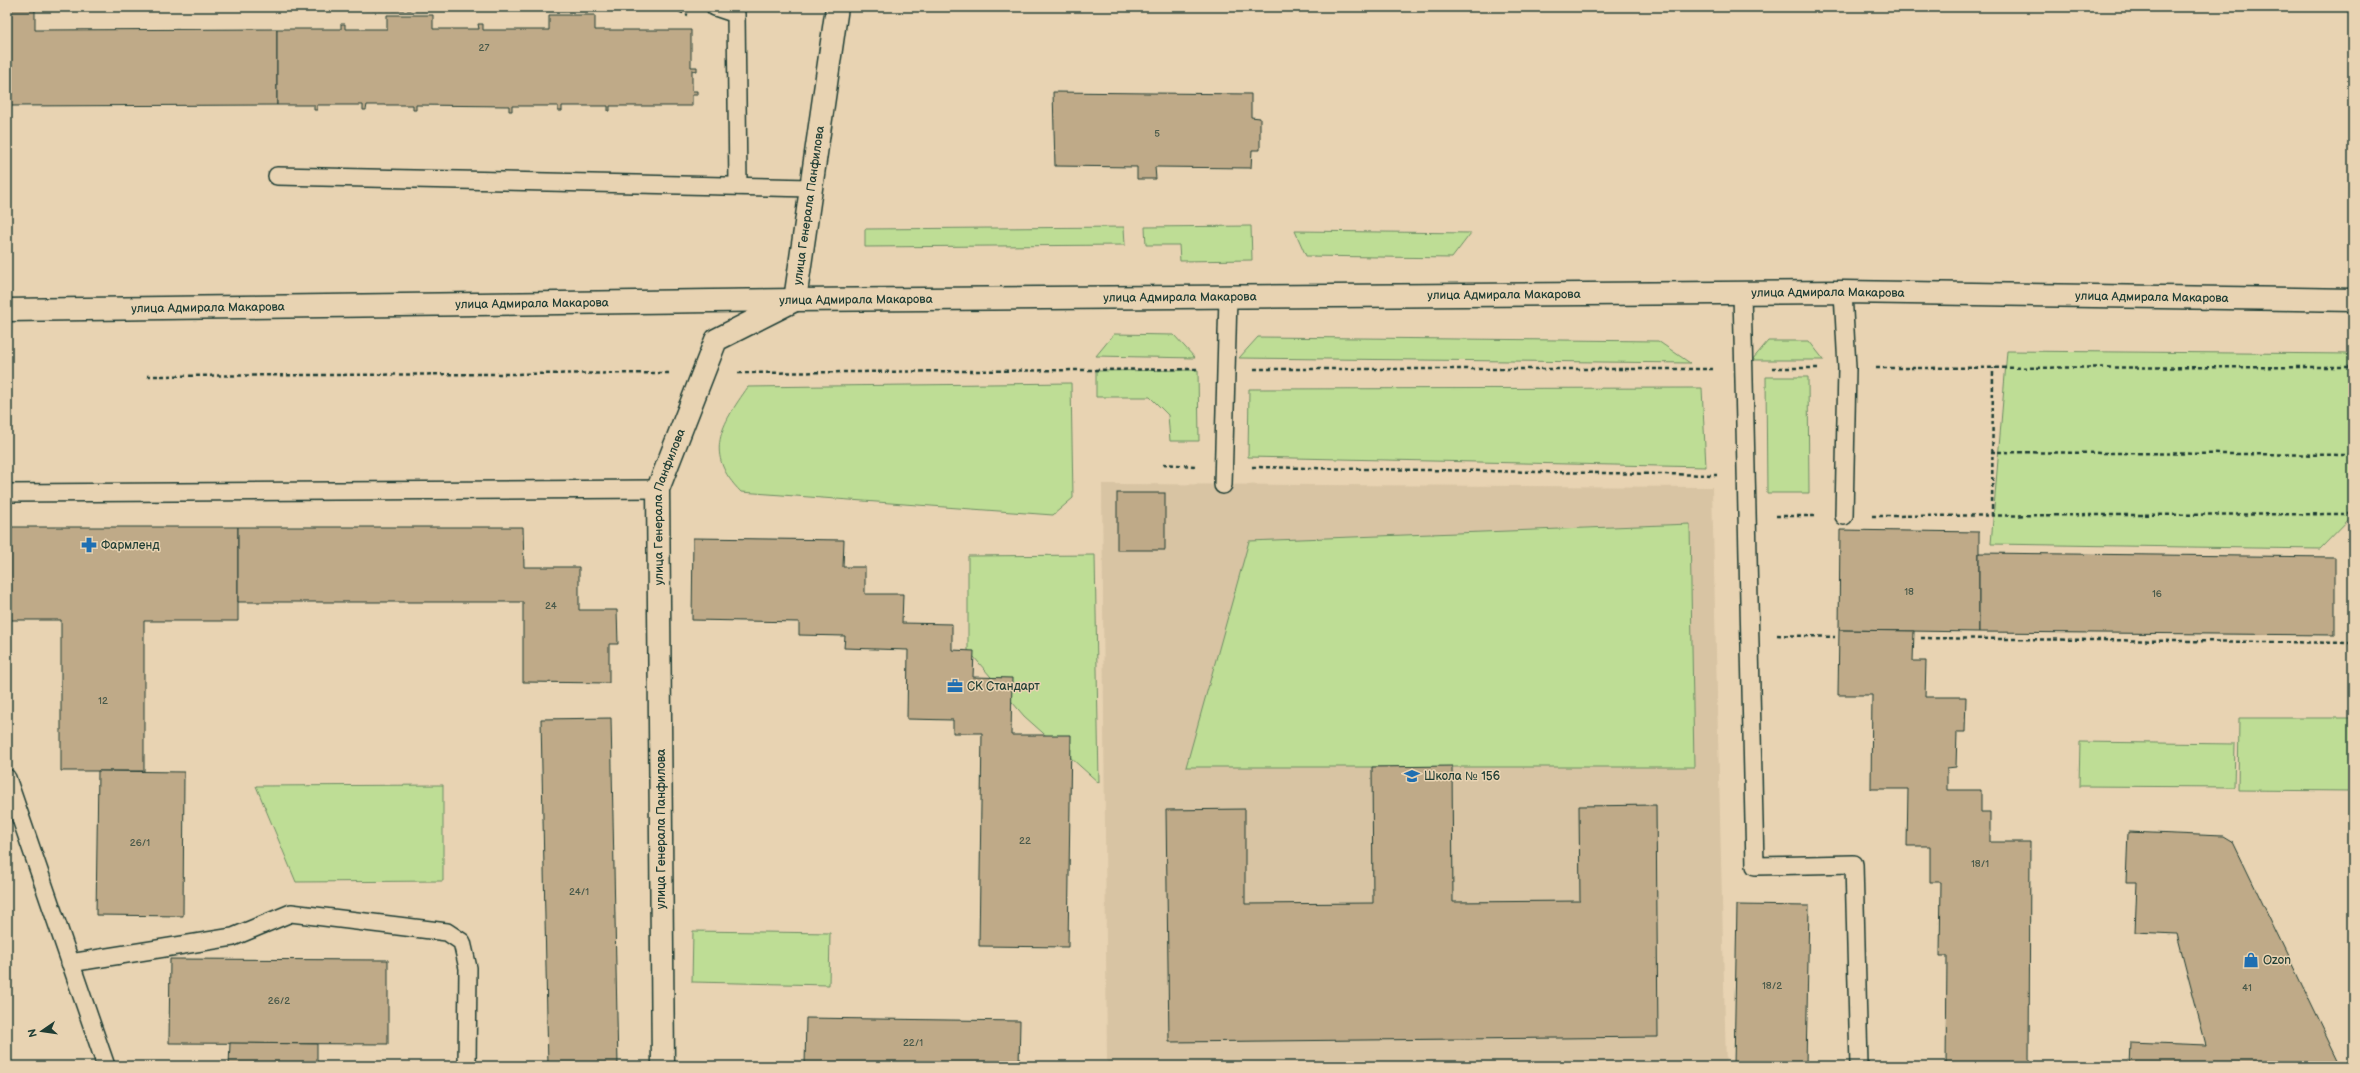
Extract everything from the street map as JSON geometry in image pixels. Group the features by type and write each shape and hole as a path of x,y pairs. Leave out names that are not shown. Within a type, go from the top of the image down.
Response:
{"street":[{"name":"улица Генерала Панфилова","path":"663,1066 658,489 716,340 795,300 837,7"},
{"name":"улица Адмирала Макарова","path":"7,310 795,300 1742,292 1843,292 2353,300"}],"lane":[{"path":"715,7 736,14 738,186"},
{"path":"277,176 811,188"},
{"path":"1742,292 1755,866 1854,864 1859,1066"},
{"path":"1843,292 1847,368 1844,516"},
{"path":"1223,485 1228,297"},
{"path":"7,493 658,489"},
{"path":"7,778 106,1066"},
{"path":"70,963 232,937 291,913 447,932 462,942 468,968 467,1066"}],"path":[{"path":"295,9 673,9 693,17"},
{"path":"1227,369 2353,367"},
{"path":"1992,516 1993,368"},
{"path":"1992,452 2353,454"},
{"path":"1223,467 1746,476"},
{"path":"1746,516 2353,514"},
{"path":"1750,634 1835,637"},
{"path":"1920,638 2353,643"}],"shaded area":[{"name":"Школа № 156","path":"1102,484 1712,487 1726,1066 1107,1066"}],"green space":[{"path":"1251,226 1252,260 1180,261 1179,245 1146,245 1145,227"},
{"path":"1124,227 1125,245 865,247 865,229"},
{"path":"1295,231 1471,233 1452,258 1306,256"},
{"path":"1114,334 1174,335 1195,358 1096,356"},
{"path":"1258,337 1658,341 1690,363 1239,358"},
{"path":"1768,341 1809,341 1824,360 1752,360"},
{"path":"2007,351 2353,354 2353,515 2320,549 1991,544"},
{"path":"1198,370 1199,441 1170,441 1168,415 1150,397 1096,397 1096,371"},
{"path":"1766,377 1808,377 1809,493 1767,493"},
{"path":"1071,383 1073,498 1053,515 741,492 729,478 722,465 719,452 720,440 724,427 730,414 748,387"},
{"path":"1702,388 1706,467 1248,457 1249,389"},
{"path":"1690,524 1694,767 1186,767 1249,541"},
{"path":"1095,555 1099,783 1024,716 968,650 968,556"},
{"path":"2239,718 2353,718 2352,791 2238,790"},
{"path":"2080,742 2235,744 2234,787 2079,786"},
{"path":"443,785 443,881 296,882 256,786"},
{"path":"693,931 830,933 829,985 692,982"}],"building":[{"path":"7,7 35,7 35,30 277,29 277,105 7,106"},
{"path":"387,15 433,15 433,29 479,29 478,24 483,24 483,30 549,30 549,15 595,15 595,30 691,30 691,67 697,67 697,71 692,70 692,91 697,91 697,95 692,95 692,106 610,106 610,111 608,111 608,106 562,106 562,111 558,111 558,106 512,106 512,111 509,111 509,106 416,105 416,110 413,110 413,105 367,105 366,110 363,110 363,105 317,105 317,110 314,110 314,105 277,105 277,29 341,29 341,24 345,24 345,29 387,29"},
{"path":"1053,92 1251,94 1251,117 1260,118 1260,150 1252,150 1251,168 1155,167 1156,179 1137,179 1137,167 1055,166"},
{"path":"1117,493 1165,493 1165,550 1117,550"},
{"path":"7,527 238,527 238,621 144,621 144,771 61,771 61,620 7,620"},
{"path":"238,527 523,527 524,567 579,567 579,610 617,610 618,644 609,644 609,683 523,682 523,602 238,602"},
{"path":"1840,530 1979,532 1979,632 1839,630"},
{"path":"693,538 844,540 843,567 865,567 865,594 903,594 902,623 952,624 952,650 974,651 973,677 1012,678 1011,735 1071,735 1068,947 979,946 982,733 953,733 953,720 907,719 908,650 844,648 845,636 799,635 799,622 692,620"},
{"path":"1979,553 2335,557 2335,635 1979,632"},
{"path":"1839,630 1914,631 1913,661 1926,661 1925,697 1966,697 1965,732 1957,732 1956,767 1947,768 1947,790 1981,790 1981,812 1990,812 1990,842 2030,842 2029,1066 1946,1066 1947,956 1940,956 1941,882 1930,882 1930,846 1907,846 1908,789 1871,789 1872,695 1838,695"},
{"path":"611,718 618,1066 548,1066 541,719"},
{"path":"1452,766 1453,902 1580,901 1579,806 1656,805 1658,1037 1169,1042 1166,810 1245,809 1245,904 1373,903 1372,767"},
{"path":"98,771 184,772 183,916 96,915"},
{"path":"2128,832 2223,836 2233,842 2341,1066 2129,1066 2130,1042 2206,1045 2177,934 2135,932 2137,882 2126,882"},
{"path":"1737,905 1809,906 1806,1066 1734,1066"},
{"path":"170,959 388,960 388,1044 169,1043"},
{"path":"806,1018 1020,1021 1019,1066 805,1066"},
{"path":"230,1043 317,1044 317,1066 229,1066"}],"place":[{"name":"Фармленд","path":"89,545"},
{"name":"СК Стандарт","path":"955,686"},
{"name":"Школа № 156","path":"1412,776"},
{"name":"Ozon","path":"2251,960"}]}
